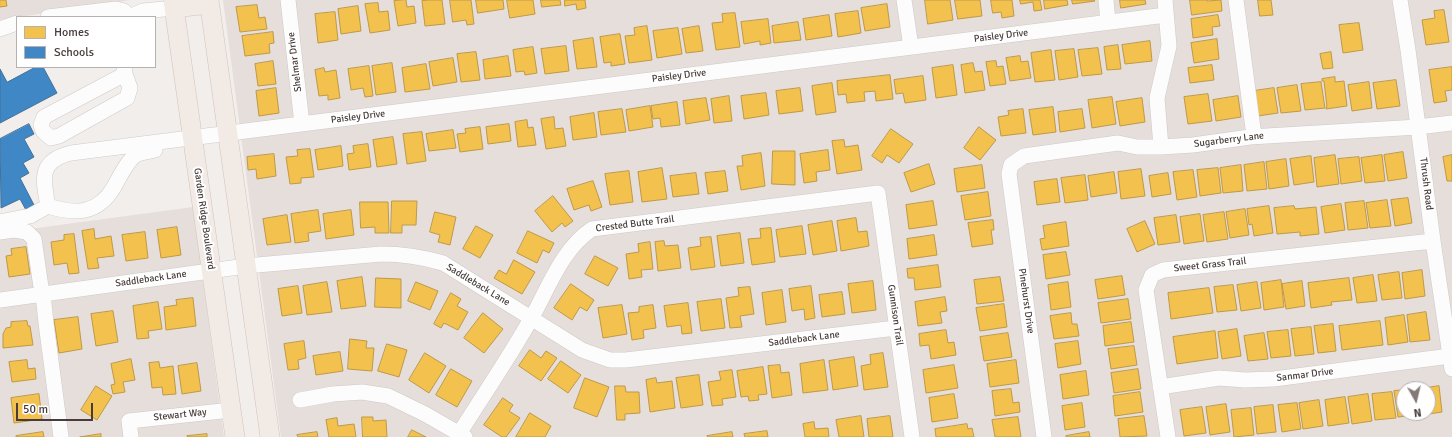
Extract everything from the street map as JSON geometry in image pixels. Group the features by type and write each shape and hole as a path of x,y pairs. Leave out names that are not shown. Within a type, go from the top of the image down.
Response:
{"main road":[{"path":"174,4 209,2 270,437"},
{"name":"Garden Ridge Boulevard","path":"174,4 235,437"}],"street":[{"name":"Shelmar Drive","path":"288,0 302,124"},
{"path":"904,0 911,47"},
{"path":"1106,0 1108,22"},
{"path":"1161,147 1157,102 1169,46 1166,0"},
{"path":"1236,0 1254,136"},
{"name":"Thrush Road","path":"1400,0 1451,362"},
{"path":"132,16 174,4"},
{"path":"56,16 116,9 124,11 128,16"},
{"name":"Paisley Drive","path":"193,141 228,133 1166,15"},
{"path":"0,29 16,23"},
{"path":"125,70 130,88 127,98 59,136 51,138 43,131 41,125 44,118 125,70"},
{"name":"Sugarberry Lane","path":"1010,165 1024,156 1118,143 1136,147 1161,147 1193,145 1254,136 1418,127 1452,123"},
{"path":"48,206 44,188 45,171 53,159 59,155 71,152 193,141"},
{"path":"0,222 17,220 30,216 48,206 62,211 73,212 95,208 109,194 123,170 136,155 193,141"},
{"name":"Pinehurst Drive","path":"1010,165 1009,174 1044,437"},
{"name":"Crested Butte Trail","path":"460,436 532,318 565,257 576,242 592,229 878,193"},
{"name":"Gunnison Trail","path":"878,193 912,437"},
{"path":"0,232 14,230 27,232 34,240 43,294 61,437"},
{"name":"Sweet Grass Trail","path":"1168,437 1146,290 1152,275 1162,270 1433,241"},
{"name":"Saddleback Lane","path":"0,300 246,266 382,254 401,254 422,257 442,263 582,350 610,360 626,360 896,328"},
{"name":"Sanmar Drive","path":"1160,387 1219,378 1245,380 1274,379 1451,362"},
{"path":"300,400 333,394 362,392 388,396 425,414 460,436"},
{"name":"Stewart Way","path":"131,437 129,421 231,410"}],"shaded area":[{"path":"0,0 130,0 26,16 16,16 16,18 0,20"},
{"path":"223,0 1452,0 1452,437 281,437"},
{"path":"193,207 224,437 0,437 0,233"}],"building: Homes":[{"path":"0,0 6,0 7,6 0,7"},
{"path":"406,0 407,7 414,6 416,23 398,26 394,1"},
{"path":"442,0 445,24 425,26 422,1"},
{"path":"450,0 471,0 474,24 467,25 466,20 453,22"},
{"path":"476,0 503,0 504,9 478,13"},
{"path":"507,0 533,0 535,14 510,18"},
{"path":"541,0 560,0 561,5 542,7"},
{"path":"565,0 585,0 586,8 577,10 576,4 565,6"},
{"path":"925,0 950,0 953,20 928,24"},
{"path":"955,0 980,0 982,16 958,19"},
{"path":"991,0 1012,0 1014,16 1002,18 1001,12 993,13"},
{"path":"1020,0 1040,0 1042,10 1034,11 1033,2 1021,4"},
{"path":"1044,0 1067,0 1068,5 1045,9"},
{"path":"1072,0 1094,0 1095,1 1073,4"},
{"path":"1120,0 1145,0 1146,4 1121,8"},
{"path":"1190,0 1221,0 1222,11 1192,15"},
{"path":"1258,0 1271,0 1273,15 1260,16"},
{"path":"378,3 379,12 388,11 390,30 370,33 365,4"},
{"path":"887,4 890,27 865,31 861,8"},
{"path":"257,5 259,18 265,17 267,29 240,32 236,7"},
{"path":"358,6 361,31 341,34 338,9"},
{"path":"1444,10 1449,42 1426,45 1422,20 1435,18 1434,11"},
{"path":"858,11 861,33 838,37 835,14"},
{"path":"335,12 338,40 318,43 315,14"},
{"path":"735,13 740,47 716,50 712,23 723,22 722,14"},
{"path":"829,15 832,36 806,40 803,19"},
{"path":"1218,15 1220,26 1212,27 1213,35 1193,38 1191,19"},
{"path":"768,19 771,43 760,45 760,41 744,44 741,22"},
{"path":"798,22 801,40 774,43 772,26"},
{"path":"1359,23 1363,50 1343,53 1339,25"},
{"path":"647,26 652,60 629,63 625,36 635,35 634,28"},
{"path":"699,26 703,51 686,53 682,29"},
{"path":"678,28 682,54 657,58 653,31"},
{"path":"273,32 274,43 269,44 270,53 245,56 242,36"},
{"path":"620,34 625,64 611,66 611,62 604,63 600,37"},
{"path":"593,38 597,67 577,69 573,41"},
{"path":"1217,39 1219,59 1194,63 1191,43"},
{"path":"1150,41 1152,61 1125,64 1122,45"},
{"path":"1118,45 1121,69 1107,70 1104,47"},
{"path":"566,46 569,71 545,74 541,49"},
{"path":"533,47 537,73 525,75 524,71 516,72 513,50"},
{"path":"1098,48 1102,74 1082,76 1078,50"},
{"path":"1074,49 1078,77 1059,80 1055,51"},
{"path":"1051,50 1055,80 1035,82 1031,53"},
{"path":"476,52 480,80 461,82 457,54"},
{"path":"1331,52 1333,68 1323,69 1320,54"},
{"path":"508,56 511,76 485,79 483,60"},
{"path":"1020,56 1021,62 1028,61 1031,78 1010,81 1006,58"},
{"path":"453,58 457,82 433,86 429,62"},
{"path":"273,61 276,84 258,86 255,64"},
{"path":"996,61 997,67 1003,66 1006,84 990,86 986,62"},
{"path":"392,63 396,92 376,95 372,66"},
{"path":"973,63 975,72 982,71 985,90 965,93 961,65"},
{"path":"426,64 430,89 405,92 402,68"},
{"path":"953,65 957,95 936,98 932,68"},
{"path":"1212,65 1214,80 1190,83 1188,68"},
{"path":"369,66 373,96 365,97 363,88 351,90 348,69"},
{"path":"1452,67 1452,90 1445,91 1447,101 1434,103 1429,70"},
{"path":"324,68 325,72 336,70 340,98 328,100 328,95 319,96 315,70"},
{"path":"890,75 893,99 876,101 875,91 864,92 865,101 847,103 846,94 838,95 837,81"},
{"path":"923,76 926,100 905,103 903,93 896,94 894,80"},
{"path":"1335,77 1335,82 1344,81 1347,106 1326,109 1324,81 1322,81 1322,79"},
{"path":"1396,80 1400,106 1377,109 1373,83"},
{"path":"1321,82 1325,108 1305,110 1301,84"},
{"path":"1369,82 1372,108 1352,111 1348,85"},
{"path":"832,83 836,112 816,115 812,86"},
{"path":"1297,85 1301,111 1281,113 1277,88"},
{"path":"276,88 279,113 259,116 256,91"},
{"path":"800,88 803,111 779,114 776,91"},
{"path":"1274,88 1278,113 1258,116 1254,91"},
{"path":"766,93 769,115 744,119 741,96"},
{"path":"1208,94 1212,121 1188,124 1184,97"},
{"path":"729,96 732,121 714,123 711,99"},
{"path":"1238,96 1241,117 1216,121 1213,100"},
{"path":"1112,97 1116,124 1092,128 1088,100"},
{"path":"706,98 710,120 686,124 683,101"},
{"path":"1142,98 1145,122 1120,126 1116,102"},
{"path":"677,102 680,125 661,127 660,118 653,119 651,106"},
{"path":"650,106 653,127 629,131 626,110"},
{"path":"1053,107 1056,132 1033,135 1029,110"},
{"path":"622,109 626,132 601,135 598,112"},
{"path":"1023,109 1026,133 1001,136 998,117 1009,115 1008,111"},
{"path":"1082,109 1085,128 1060,132 1058,112"},
{"path":"594,113 597,137 573,140 570,117"},
{"path":"554,117 555,129 563,128 566,146 546,149 541,119"},
{"path":"527,120 528,128 533,127 536,145 518,147 515,122"},
{"path":"509,124 511,141 488,144 486,127"},
{"path":"480,127 483,149 460,152 457,134 466,133 465,129"},
{"path":"979,127 996,140 980,160 964,148"},
{"path":"891,129 913,144 899,163 887,155 882,163 872,156"},
{"path":"453,130 456,148 429,151 426,134"},
{"path":"422,132 426,161 407,164 403,134"},
{"path":"393,137 397,164 377,167 373,140"},
{"path":"844,140 845,147 858,145 862,170 837,174 832,141"},
{"path":"368,144 371,167 349,170 347,154 354,153 353,146"},
{"path":"341,146 343,166 318,170 315,150"},
{"path":"310,149 314,177 301,178 301,183 290,184 286,157 298,156 297,150"},
{"path":"828,150 830,170 816,172 817,181 804,183 800,154"},
{"path":"773,151 795,151 795,185 772,184"},
{"path":"1403,152 1407,178 1388,181 1384,155"},
{"path":"761,153 765,186 741,190 737,166 743,166 742,156"},
{"path":"274,154 276,176 257,179 256,169 248,170 247,157"},
{"path":"1335,155 1339,184 1317,187 1314,158"},
{"path":"1382,155 1385,181 1365,183 1361,158"},
{"path":"1452,155 1452,181 1447,181 1443,157"},
{"path":"1311,156 1314,182 1294,185 1290,159"},
{"path":"1359,157 1362,181 1341,184 1338,159"},
{"path":"1286,159 1289,186 1269,189 1266,162"},
{"path":"1264,162 1267,189 1247,191 1244,165"},
{"path":"929,164 935,184 911,192 904,173"},
{"path":"982,165 985,188 957,192 954,169"},
{"path":"1241,165 1243,191 1223,193 1220,168"},
{"path":"662,168 667,199 642,202 638,172"},
{"path":"1218,168 1221,193 1200,196 1197,170"},
{"path":"1141,169 1145,196 1121,199 1118,172"},
{"path":"1193,170 1197,197 1177,200 1173,172"},
{"path":"629,171 633,202 610,205 605,174"},
{"path":"725,171 728,191 708,194 705,173"},
{"path":"1114,172 1117,193 1091,197 1088,176"},
{"path":"696,173 699,194 673,197 670,176"},
{"path":"1168,173 1171,194 1152,197 1149,176"},
{"path":"1085,175 1088,200 1065,203 1061,178"},
{"path":"1057,179 1060,202 1037,205 1034,182"},
{"path":"593,181 602,207 591,211 589,205 574,210 567,189"},
{"path":"988,192 991,216 965,220 961,196"},
{"path":"553,196 573,221 565,227 562,223 552,232 535,211"},
{"path":"1408,198 1412,223 1395,226 1391,200"},
{"path":"1387,200 1391,226 1370,228 1366,203"},
{"path":"392,201 417,201 416,225 402,225 402,233 391,233"},
{"path":"933,201 937,225 909,229 906,205"},
{"path":"1364,201 1368,228 1348,230 1345,203"},
{"path":"360,202 388,202 389,233 375,233 375,227 361,228"},
{"path":"1341,204 1345,230 1325,233 1321,207"},
{"path":"1269,206 1273,233 1254,236 1252,224 1249,225 1247,209"},
{"path":"1294,206 1295,209 1316,207 1319,234 1300,236 1300,232 1277,234 1274,208"},
{"path":"1245,209 1249,235 1230,238 1226,212"},
{"path":"318,210 321,231 308,233 309,241 295,243 291,214"},
{"path":"351,210 354,235 326,239 323,214"},
{"path":"435,212 456,217 450,245 438,242 440,235 430,232"},
{"path":"1224,212 1228,239 1207,242 1203,215"},
{"path":"1200,214 1204,241 1184,244 1180,217"},
{"path":"287,215 291,242 267,245 263,219"},
{"path":"1176,215 1180,242 1158,245 1154,218"},
{"path":"856,218 858,232 867,231 869,246 841,251 837,221"},
{"path":"993,220 994,230 991,230 993,244 972,247 968,223"},
{"path":"832,221 837,251 813,255 808,225"},
{"path":"1145,221 1155,244 1137,252 1127,229"},
{"path":"1066,222 1069,246 1042,250 1040,239 1045,238 1043,226"},
{"path":"476,226 493,235 480,258 463,249"},
{"path":"802,226 806,254 780,257 776,230"},
{"path":"177,227 181,255 161,258 157,230"},
{"path":"771,228 775,262 752,265 748,239 761,238 760,229"},
{"path":"94,229 95,239 111,236 114,256 97,258 99,268 88,269 82,231"},
{"path":"528,231 554,243 549,253 543,250 537,263 517,253"},
{"path":"145,232 148,258 126,261 122,235"},
{"path":"740,233 744,263 721,266 717,236"},
{"path":"74,234 79,273 69,274 67,263 54,265 51,242 64,240 64,235"},
{"path":"934,235 937,255 909,259 907,239"},
{"path":"711,237 715,267 691,270 688,248 701,246 700,238"},
{"path":"664,241 665,246 678,245 681,268 658,271 655,242"},
{"path":"650,242 653,269 641,270 642,277 629,279 626,254 639,252 638,244"},
{"path":"26,247 30,274 9,277 6,256 12,255 11,249"},
{"path":"1066,252 1070,275 1046,279 1043,255"},
{"path":"595,256 618,268 608,286 585,274"},
{"path":"514,260 535,272 522,294 494,278 499,270 506,274"},
{"path":"938,265 941,287 915,290 914,278 908,278 907,269"},
{"path":"1422,270 1425,296 1405,299 1402,273"},
{"path":"1399,272 1402,298 1382,300 1378,275"},
{"path":"1373,275 1377,301 1357,303 1353,278"},
{"path":"1122,276 1125,295 1098,299 1095,280"},
{"path":"362,277 366,306 341,309 337,281"},
{"path":"1000,277 1004,301 977,304 974,280"},
{"path":"376,278 401,279 401,308 375,307"},
{"path":"1349,278 1352,300 1331,302 1332,305 1311,308 1308,283"},
{"path":"1281,280 1284,307 1264,310 1261,283"},
{"path":"873,281 876,310 852,313 848,284"},
{"path":"1302,281 1305,306 1286,309 1282,284"},
{"path":"327,282 332,312 307,315 303,286"},
{"path":"416,282 438,291 430,310 408,301"},
{"path":"1068,282 1071,307 1051,310 1048,285"},
{"path":"1257,282 1261,308 1241,311 1237,285"},
{"path":"571,284 594,300 587,311 580,307 572,320 554,308"},
{"path":"1233,285 1237,310 1217,312 1214,287"},
{"path":"298,286 302,313 282,316 278,289"},
{"path":"811,286 815,318 805,320 804,309 792,311 789,289"},
{"path":"750,287 754,314 740,316 742,327 730,328 726,298 739,296 738,288"},
{"path":"1209,288 1213,313 1171,319 1168,293"},
{"path":"782,290 786,322 766,325 762,293"},
{"path":"842,292 845,314 822,317 819,295"},
{"path":"451,293 461,299 457,306 468,312 458,330 444,323 441,328 434,324"},
{"path":"945,297 947,311 940,312 942,323 918,326 915,302"},
{"path":"193,298 196,326 166,330 164,307 177,305 176,300"},
{"path":"721,299 725,328 701,331 697,302"},
{"path":"1128,299 1131,319 1101,323 1098,303"},
{"path":"158,302 162,329 148,331 149,338 137,339 133,306"},
{"path":"688,303 692,333 682,334 681,325 667,327 664,306"},
{"path":"1004,304 1007,327 980,331 976,308"},
{"path":"622,305 627,334 603,338 598,308"},
{"path":"653,305 656,328 643,330 644,338 632,340 628,313 639,312 639,307"},
{"path":"113,311 118,342 96,346 91,314"},
{"path":"1426,312 1430,340 1410,342 1407,315"},
{"path":"483,313 503,329 484,353 464,338"},
{"path":"1071,313 1072,324 1077,324 1079,336 1054,339 1050,316"},
{"path":"1404,315 1408,342 1388,345 1385,318"},
{"path":"78,317 82,349 59,353 54,320"},
{"path":"27,321 28,326 30,326 33,345 3,348 3,334 6,328 11,327 11,322"},
{"path":"1380,321 1383,345 1342,350 1339,326"},
{"path":"1131,322 1134,342 1105,346 1103,326"},
{"path":"1333,324 1336,351 1318,353 1314,326"},
{"path":"1311,327 1314,354 1295,356 1291,329"},
{"path":"1237,329 1241,356 1222,359 1218,332"},
{"path":"946,330 948,343 954,342 956,355 931,359 929,345 920,346 919,334"},
{"path":"1288,330 1291,356 1271,358 1267,332"},
{"path":"1215,331 1218,358 1177,364 1173,337"},
{"path":"1008,333 1012,357 984,361 980,337"},
{"path":"1264,333 1268,359 1248,361 1244,336"},
{"path":"350,339 367,341 366,348 374,348 372,371 348,369"},
{"path":"304,341 306,358 298,360 299,369 288,370 284,344"},
{"path":"1078,341 1081,364 1058,368 1055,344"},
{"path":"387,344 407,350 399,377 378,371"},
{"path":"1134,346 1137,365 1111,369 1108,349"},
{"path":"530,350 541,358 546,351 557,358 541,381 519,366"},
{"path":"340,352 343,371 316,375 313,356"},
{"path":"425,353 446,366 429,393 409,380"},
{"path":"883,353 888,387 864,390 861,366 871,364 870,355"},
{"path":"854,357 858,386 833,390 829,361"},
{"path":"131,359 135,380 123,382 125,392 113,394 111,385 115,384 111,364"},
{"path":"27,360 28,369 35,368 36,379 12,382 9,362"},
{"path":"824,360 828,390 803,393 800,364"},
{"path":"1016,360 1019,383 990,387 987,364"},
{"path":"561,361 581,375 568,393 548,379"},
{"path":"159,362 160,368 173,366 176,394 163,395 162,387 152,388 149,363"},
{"path":"197,363 201,391 182,394 178,366"},
{"path":"780,365 781,373 789,372 792,395 772,398 768,366"},
{"path":"954,365 958,388 926,393 923,370"},
{"path":"763,367 767,394 758,395 759,400 749,401 748,396 741,397 737,371"},
{"path":"451,369 472,381 457,407 436,395"},
{"path":"1138,369 1141,389 1114,393 1111,373"},
{"path":"732,370 736,397 722,399 723,405 712,406 708,382 721,380 719,372"},
{"path":"1086,371 1089,395 1063,399 1060,375"},
{"path":"699,375 703,405 681,408 676,378"},
{"path":"585,378 609,387 597,417 574,408"},
{"path":"656,378 657,383 672,381 675,408 650,412 646,380"},
{"path":"96,386 112,396 97,420 81,410"},
{"path":"615,386 625,386 626,392 639,392 640,413 625,414 625,420 617,420"},
{"path":"1436,386 1439,386 1442,412 1436,413"},
{"path":"1011,389 1013,403 1019,402 1020,412 995,416 992,391"},
{"path":"1394,391 1396,391 1396,404"},
{"path":"1140,392 1143,412 1115,416 1113,396"},
{"path":"1392,392 1396,418 1375,420 1372,394"},
{"path":"39,394 42,419 14,423 11,398"},
{"path":"954,394 958,418 932,422 929,398"},
{"path":"1368,394 1372,421 1352,424 1348,397"},
{"path":"1345,397 1349,423 1328,426 1325,400"},
{"path":"503,398 513,405 509,411 520,418 506,437 502,437 484,425"},
{"path":"1319,400 1323,426 1303,429 1299,403"},
{"path":"1082,403 1085,427 1065,430 1062,406"},
{"path":"1297,403 1301,429 1282,432 1278,405"},
{"path":"1226,404 1230,432 1210,435 1206,407"},
{"path":"1273,405 1276,432 1257,434 1254,407"},
{"path":"1202,407 1206,433 1184,436 1180,410"},
{"path":"1251,408 1254,435 1234,437 1231,410"},
{"path":"530,413 551,426 545,437 516,437"},
{"path":"861,416 864,437 839,437 836,420"},
{"path":"890,416 893,437 869,437 867,419"},
{"path":"1144,416 1147,436 1120,437 1118,419"},
{"path":"362,417 373,417 373,421 386,420 387,437 363,437"},
{"path":"1018,417 1021,437 995,437 992,420"},
{"path":"337,418 338,426 354,424 356,437 329,437 326,420"},
{"path":"814,422 815,429 828,428 829,437 805,437 803,424"},
{"path":"967,424 968,429 972,428 974,437 936,437 935,429"},
{"path":"412,430 426,437 408,437"},
{"path":"767,431 768,437 745,437 744,434"},
{"path":"43,432 44,437 16,437 16,436"},
{"path":"317,432 318,437 298,437 297,435"},
{"path":"732,432 733,437 707,436"},
{"path":"1089,432 1090,437 1066,437 1066,436"},
{"path":"101,434 101,437 80,437"},
{"path":"207,434 207,437 187,436"}],"building: Schools":[{"path":"34,68 44,68 57,93 0,123 0,69 7,82"},
{"path":"29,124 34,134 24,139 34,157 23,163 29,173 20,178 34,205 26,210 20,199 1,208 0,139"}]}
